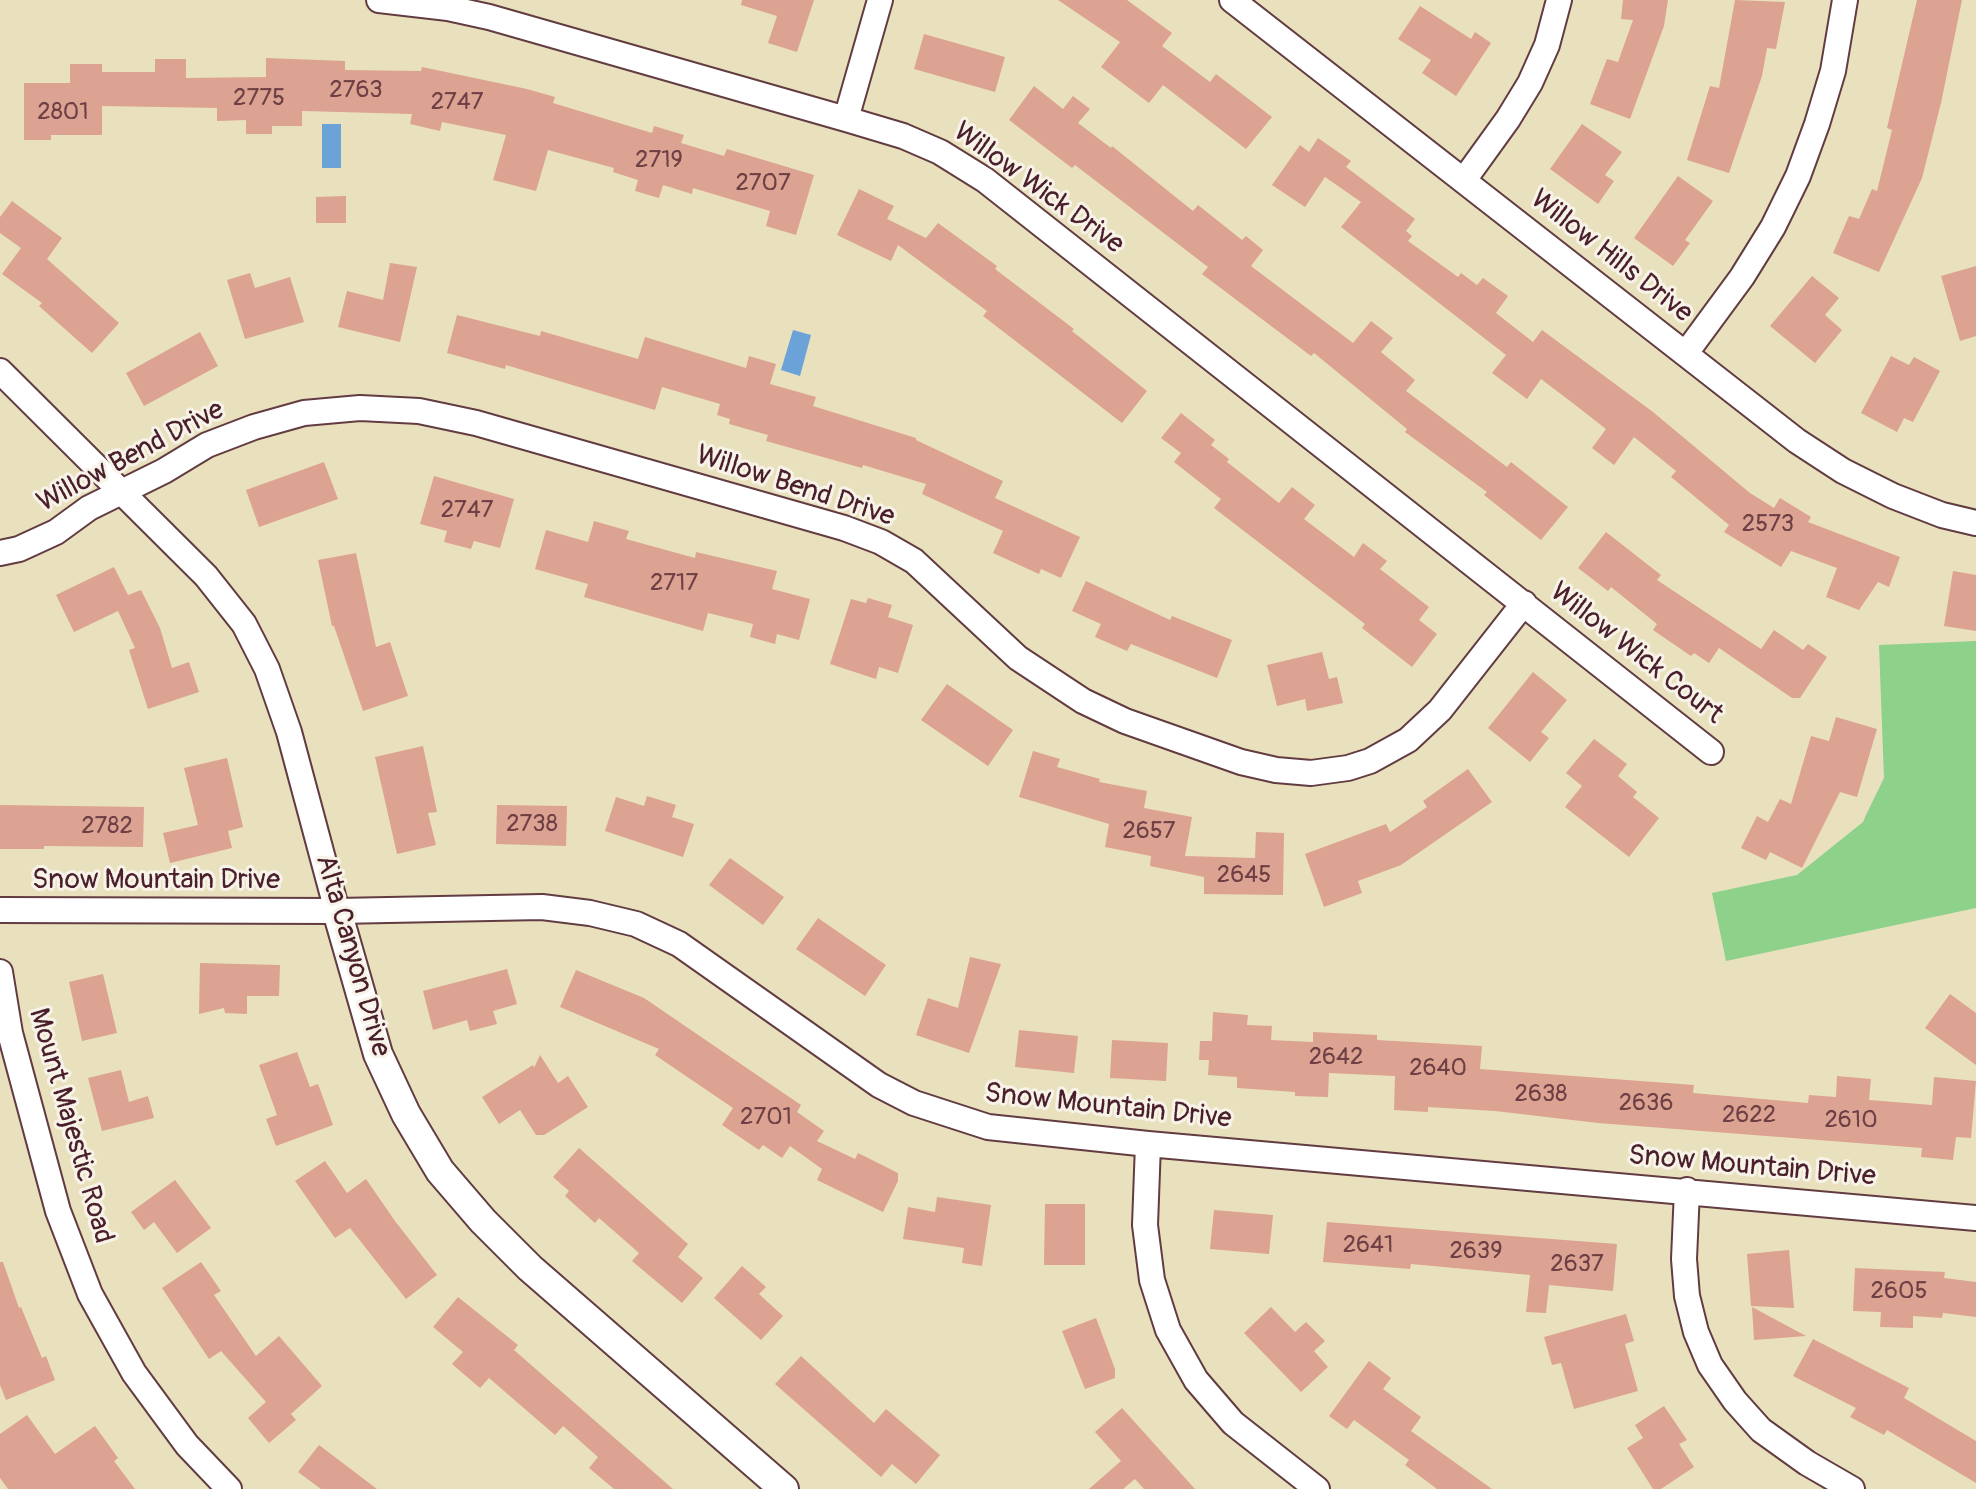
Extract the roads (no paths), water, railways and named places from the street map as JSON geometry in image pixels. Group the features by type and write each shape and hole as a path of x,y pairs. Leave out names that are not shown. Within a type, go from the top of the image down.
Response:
{"street":[{"name":"Willow Wick Drive","path":"379,0 448,8 489,17 922,143 985,180 1524,603"},
{"path":"846,119 880,0"},
{"name":"Willow Hills Drive","path":"1232,0 1797,441 1843,471 1918,506 1976,523"},
{"path":"1464,180 1530,83 1547,45 1559,0"},
{"path":"1686,353 1742,277 1773,227 1798,176 1833,71 1845,0"},
{"name":"Alta Canyon Drive","path":"0,371 206,576 244,624 267,669 289,732 378,1054 406,1114 440,1171 483,1221 530,1268 784,1489"},
{"name":"Willow Bend Drive","path":"0,553 19,549 56,532 89,508 207,445 254,427 304,413 360,408 419,411 476,423 844,528 881,542 914,561 1018,658 1083,701 1125,721 1241,762 1311,773 1348,768 1370,761 1408,740 1440,710 1524,603"},
{"name":"Willow Wick Court","path":"1524,603 1711,752"},
{"name":"Snow Mountain Drive","path":"0,910 337,911 542,907 590,913 636,924 679,944 879,1085 914,1103 988,1127 1976,1218"},
{"name":"Mount Majestic Road","path":"0,972 10,1033 58,1211 90,1294 134,1373 187,1445 229,1489"},
{"path":"1148,1144 1145,1225 1152,1280 1168,1330 1196,1380 1233,1423 1317,1489"},
{"path":"1687,1190 1684,1259 1687,1296 1696,1332 1710,1365 1735,1401 1761,1430 1807,1463 1852,1489"}],"water":[{"path":"322,124 341,124 341,168 322,168"},
{"path":"793,330 811,335 800,376 781,370"}]}
